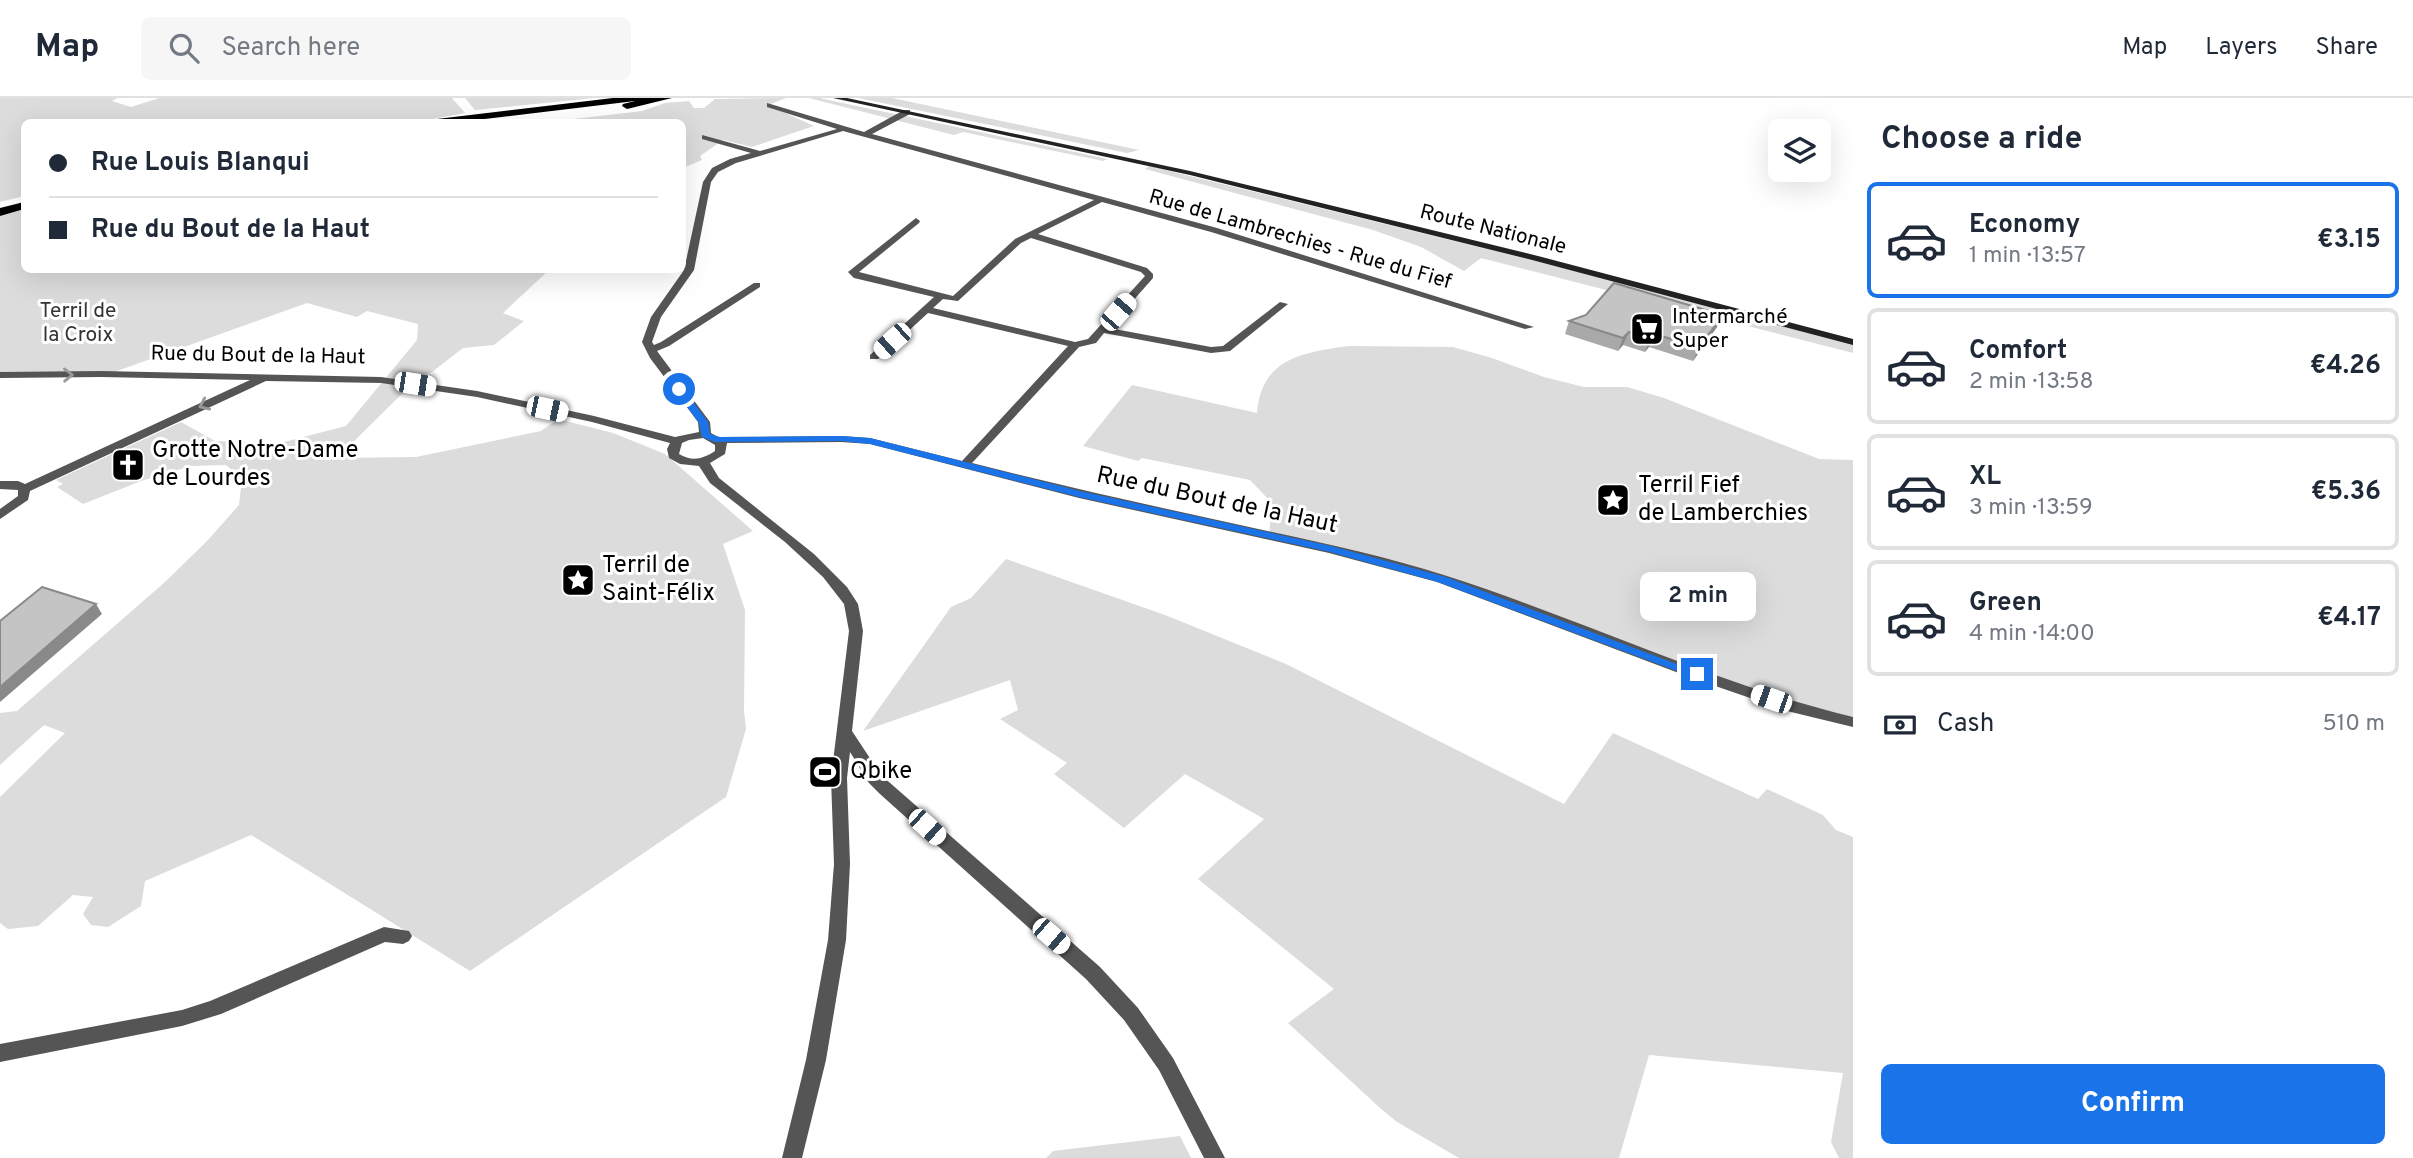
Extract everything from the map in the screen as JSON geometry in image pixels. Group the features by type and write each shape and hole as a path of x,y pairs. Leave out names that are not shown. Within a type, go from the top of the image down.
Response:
{"highway":[{"path":"462,119 638,98"},
{"path":"504,119 608,108 667,98"},
{"path":"0,204 21,200"},
{"path":"0,212 21,207"}],"main road":[{"name":"Route Nationale","path":"837,98 1124,158 1535,258 1853,341"}],"street":[{"name":"Rue de Lambrechies - Rue du Fief","path":"770,105 865,135 1213,230 1529,327"},
{"path":"865,135 907,112"},
{"path":"705,435 704,422 650,350 647,342 656,317 689,270 707,182 715,170 759,153 830,131 849,130"},
{"path":"705,137 759,153"},
{"path":"941,313 1018,241 1100,200"},
{"path":"916,221 853,272 857,276 955,299"},
{"path":"927,310 1075,345 1092,341 1150,276 1148,273 1031,235"},
{"path":"650,350 665,344 757,285"},
{"path":"874,357 941,296"},
{"path":"1102,330 1211,350 1226,348 1283,304"},
{"path":"964,465 1075,345"},
{"name":"Rue du Bout de la Haut","path":"0,375 381,380 415,384 594,419 676,441"},
{"path":"23,489 266,377"},
{"path":"705,435 719,440 723,447 721,452 703,462 677,459 671,453 676,441 688,436 705,435"},
{"name":"Rue du Bout de la Haut","path":"719,440 870,441 1079,494 1331,549 1442,579 1697,674 1796,708 1853,722"},
{"path":"703,462 715,480 820,566 852,605 856,631 839,778 842,864 837,940 816,1060 792,1158"},
{"path":"0,485 18,485 23,489 24,497 0,515"},
{"path":"845,732 875,779 886,790 1093,973 1131,1014 1166,1064 1215,1158"},
{"path":"0,1053 182,1018 214,1008 384,934 404,936"}],"green space":[{"path":"0,98 117,98 112,101 131,107 159,98 452,98 465,113 432,119 21,119 21,197 0,202"},
{"path":"465,98 595,98 475,110"},
{"path":"786,98 768,105 814,126 752,147 723,140 700,156 702,160 686,167 686,119 574,119 642,111 665,103 689,101 694,108 704,108 715,99"},
{"path":"809,98 1108,159 1103,161 963,132 954,135"},
{"path":"858,98 892,98 1139,150 1127,153"},
{"path":"1149,166 1596,276 1853,344 1853,353 1481,258 1464,271 1421,247 1373,230 1145,169"},
{"name":"Terril de la Croix","path":"21,209 21,273 546,273 503,313 524,321 494,345 463,348 432,372 420,376 337,458 416,457 541,431 558,419 613,433 665,454 753,531 723,544 745,610 746,729 726,797 470,971 251,835 145,881 141,906 108,927 91,925 83,914 93,897 73,895 38,926 8,929 0,923 0,797 65,733 44,725 0,765 0,713 17,711 165,582 239,505 242,479 226,465 191,466 141,481 83,504 57,487 63,484 56,480 181,422 215,441 280,443 346,426 417,340 418,324 367,311 357,317 307,303 103,376 0,377 0,214"},
{"path":"1349,346 1453,347 1544,377 1584,387 1627,387 1664,398 1819,459 1853,460 1853,722 1796,708 1442,579 1269,536 1272,503 1250,480 1142,458 1138,461 1083,446 1132,385 1257,413 1260,395 1276,369 1301,355"},
{"path":"1006,559 1165,615 1286,664 1564,804 1613,733 1758,799 1767,789 1823,815 1836,830 1853,837 1853,1158 1839,1158 1831,1142 1843,1073 1649,1055 1619,1158 1459,1158 1397,1122 1288,1023 1334,989 1198,879 1264,819 1185,774 1124,828 1054,774 1067,763 1000,719 1018,710 1010,680 863,731 951,607 971,598"},
{"path":"1180,1136 1191,1158 1046,1158 1053,1151"}],"building":[{"name":"Intermarché Super","path":"1614,283 1723,315 1699,347 1654,334 1650,339 1629,332 1623,338 1569,321 1586,315"},
{"path":"42,587 96,604 0,687 0,621"}],"place":[{"name":"Intermarché Super","path":"1647,329"},
{"name":"Grotte Notre-Dame de Lourdes","path":"128,465"},
{"name":"Terril Fief de Lamberchies","path":"1613,500"},
{"name":"Terril de Saint-Félix","path":"578,580"},
{"name":"Qbike","path":"825,772"}],"route":[{"path":"679,389 704,422 705,435 719,440 870,441 1079,494 1331,549 1442,579 1697,674"}]}
